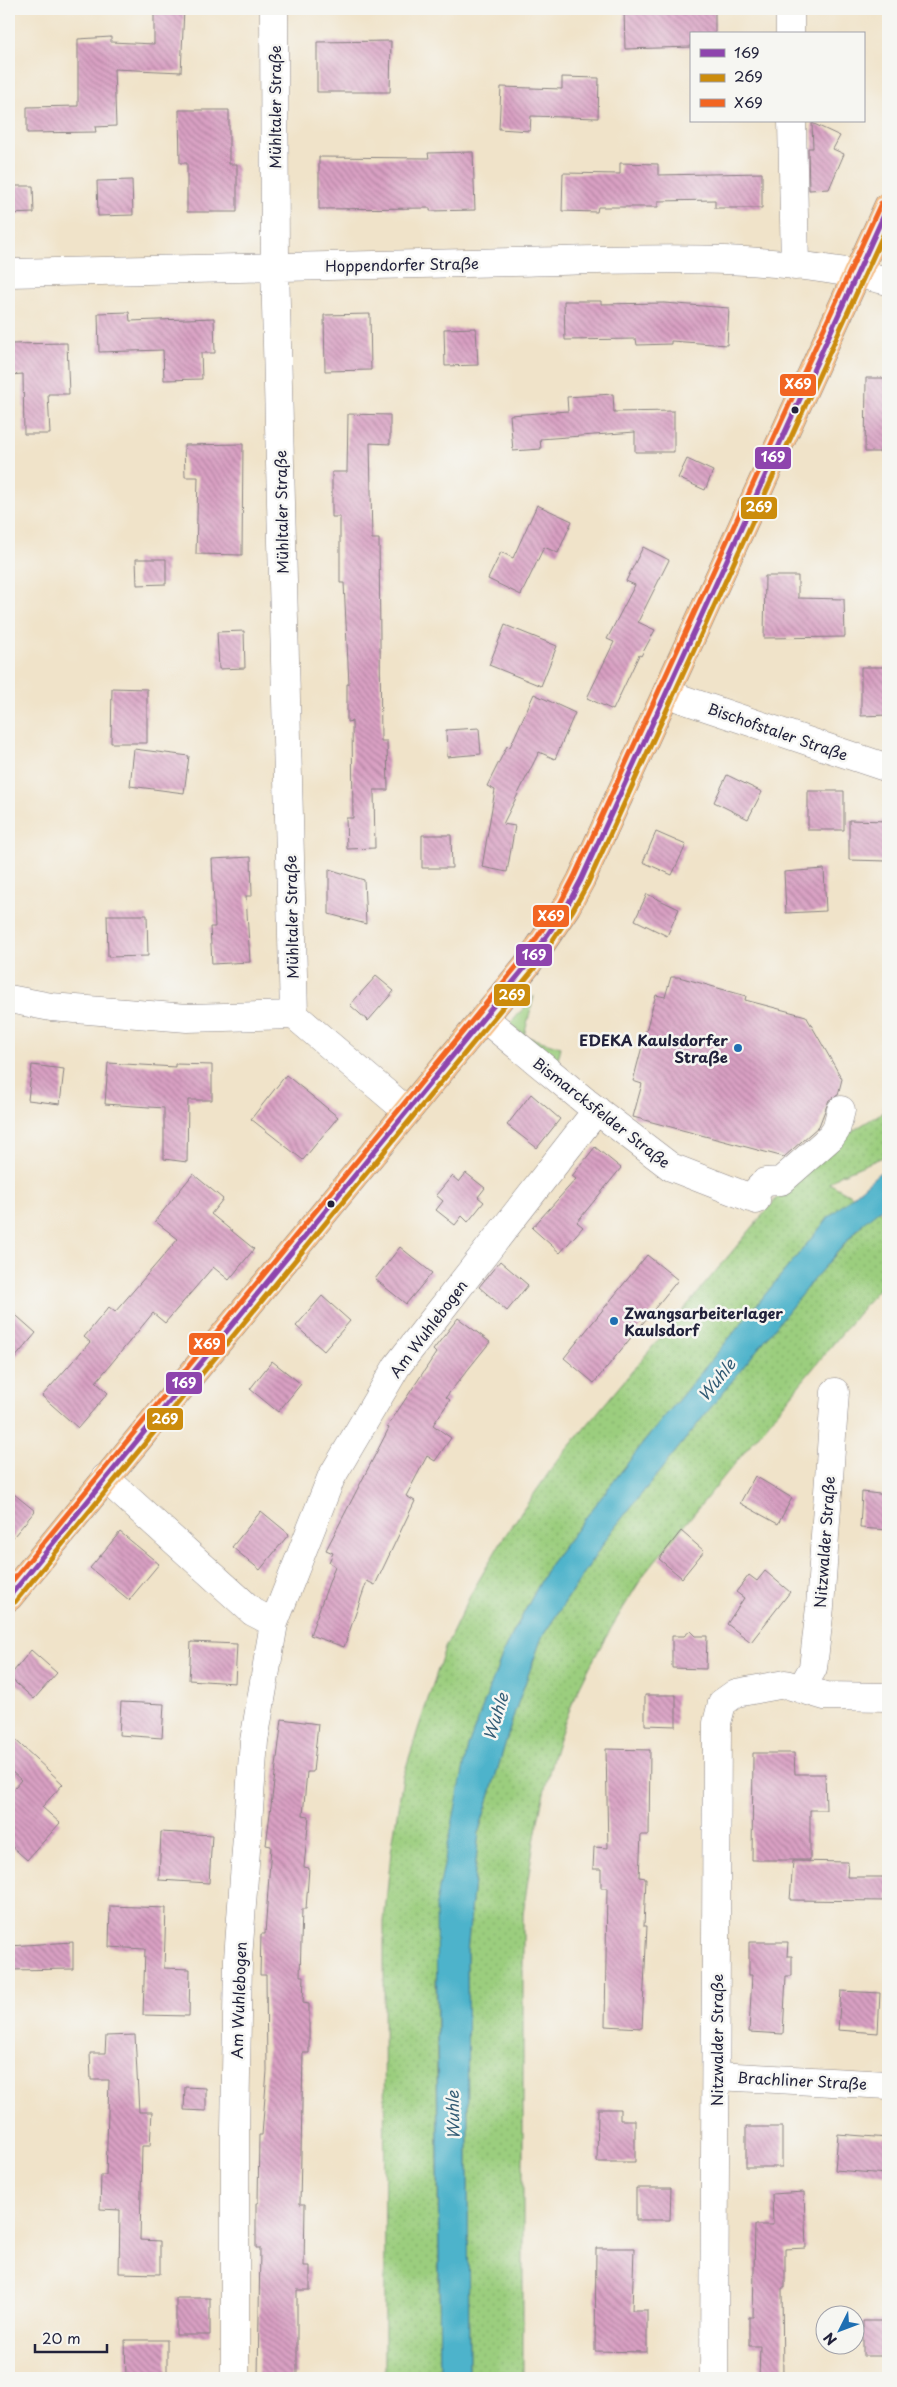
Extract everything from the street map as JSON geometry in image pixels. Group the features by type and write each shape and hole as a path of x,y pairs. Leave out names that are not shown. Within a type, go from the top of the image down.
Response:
{"main road":[{"path":"9,1597 527,965 567,906 667,694 888,206"}],"street":[{"name":"Mühltaler Straße","path":"274,9 275,266 294,1015"},
{"path":"790,9 790,32"},
{"path":"792,122 795,266"},
{"name":"Hoppendorfer Straße","path":"9,273 275,266 720,260 858,273 888,280"},
{"name":"Bischofstaler Straße","path":"667,694 888,768"},
{"path":"9,999 51,1007 187,1018 294,1015 407,1111"},
{"name":"Bismarcksfelder Straße","path":"484,1018 596,1110 671,1167 753,1199 765,1182 782,1180 831,1137 836,1130 841,1110"},
{"name":"Am Wuhlebogen","path":"235,2378 235,2132 238,1959 254,1741 274,1623 331,1478 397,1366 596,1110"},
{"name":"Nitzwalder Straße","path":"714,2378 717,1723 722,1703 736,1692 785,1684 801,1689 814,1668 821,1597 835,1392"},
{"path":"105,1478 253,1612 274,1623"},
{"path":"801,1689 825,1696 888,1697"},
{"name":"Brachliner Straße","path":"716,2076 888,2085"}],"green space":[{"path":"534,996 524,1036 510,1024"},
{"path":"525,1036 561,1047 557,1063"},
{"path":"888,1093 888,1155 840,1175 829,1183 888,1216 888,1277 645,1573 611,1628 581,1684 556,1747 539,1818 523,1914 523,2378 469,2378 467,1952 479,1831 515,1711 542,1637 611,1532 813,1280 863,1224 829,1217 647,1438 550,1564 505,1648 468,1746 436,1979 440,2378 385,2378 384,1922 391,1852 403,1777 445,1648 472,1592 502,1540 557,1461 792,1180 841,1138 883,1112"}],"water":[{"name":"Wuhle","path":"888,1165 888,1203 863,1223 813,1280 611,1532 542,1637 515,1711 479,1831 467,1952 469,2378 440,2378 436,1904 468,1746 505,1648 550,1564 647,1438 829,1217"}],"building":[{"path":"154,9 184,9 181,72 114,69 116,126 95,127 96,132 27,133 27,107 78,106 78,39 111,37 111,42 154,44"},
{"path":"624,9 715,9 715,32 690,32 690,47 625,49"},
{"path":"391,41 390,92 317,92 317,42"},
{"path":"562,77 599,78 598,118 531,116 530,131 499,129 501,87 562,89"},
{"path":"179,110 229,110 229,164 237,164 237,212 187,212 187,163 180,163"},
{"path":"812,123 840,136 833,149 844,154 829,189 809,190 808,148 813,148"},
{"path":"473,152 475,210 430,211 430,208 319,209 319,157 429,158 428,153"},
{"path":"620,163 658,164 658,175 762,173 762,208 715,208 715,200 658,201 658,207 598,207 597,212 562,211 563,173 620,174"},
{"path":"132,180 133,215 98,216 97,181"},
{"path":"9,186 33,186 34,213 9,214"},
{"path":"564,301 601,301 601,304 664,303 729,308 727,345 671,341 671,344 637,345 636,339 565,340"},
{"path":"129,312 130,321 214,318 215,353 201,353 202,379 164,380 163,350 99,352 98,313"},
{"path":"370,314 371,370 325,371 324,315"},
{"path":"476,328 478,365 445,366 444,329"},
{"path":"67,343 69,394 48,394 50,434 24,434 23,374 9,375 9,344"},
{"path":"866,378 888,378 888,452 865,452"},
{"path":"613,394 614,412 674,411 674,452 635,452 635,432 540,439 541,449 513,451 510,415 568,411 567,397"},
{"path":"348,414 390,415 390,444 370,443 372,539 379,539 381,741 387,741 388,790 374,790 375,848 347,849 346,818 353,818 352,721 347,722 347,684 349,684 344,583 340,583 340,517 332,517 332,472 347,472"},
{"path":"243,444 242,555 196,554 198,477 185,477 184,445"},
{"path":"687,459 713,471 705,490 678,478"},
{"path":"537,505 572,521 558,553 544,547 521,595 488,579 501,552 513,558"},
{"path":"643,547 669,560 638,622 655,630 641,656 639,655 613,710 587,698 614,642 607,639 635,585 626,581"},
{"path":"136,559 166,559 166,584 137,585"},
{"path":"765,576 798,576 798,598 844,599 845,637 764,638"},
{"path":"505,625 557,646 541,686 489,665"},
{"path":"244,631 245,668 219,669 217,632"},
{"path":"861,667 888,667 888,715 861,716"},
{"path":"112,688 147,689 147,743 111,743"},
{"path":"534,694 575,713 555,759 539,752 503,824 515,826 507,872 482,867 495,790 487,786 507,746 510,747"},
{"path":"479,728 481,754 447,757 446,730"},
{"path":"134,749 189,756 184,793 130,786"},
{"path":"727,775 762,792 748,819 714,802"},
{"path":"808,791 844,791 844,830 808,830"},
{"path":"849,820 888,821 888,861 849,860"},
{"path":"656,832 686,845 672,875 643,862"},
{"path":"422,835 451,835 452,868 422,868"},
{"path":"251,857 252,896 246,896 250,962 212,964 210,927 215,927 212,859"},
{"path":"329,869 364,880 366,924 329,914"},
{"path":"824,869 826,911 786,913 784,872"},
{"path":"647,894 679,909 667,936 635,920"},
{"path":"107,915 147,915 148,956 108,957"},
{"path":"376,976 394,991 368,1021 350,1005"},
{"name":"EDEKA Kaulsdorfer Straße","path":"671,977 679,977 746,996 745,1000 806,1016 842,1079 838,1095 829,1100 819,1126 784,1157 633,1117 642,1084 633,1081 651,1012 656,995 665,997"},
{"path":"108,1063 175,1067 175,1064 212,1065 212,1100 188,1100 187,1162 164,1159 164,1108 105,1104"},
{"path":"32,1065 64,1069 60,1104 28,1100"},
{"path":"286,1075 338,1117 303,1160 251,1119"},
{"path":"531,1094 560,1119 537,1148 507,1125"},
{"path":"595,1147 621,1168 577,1222 583,1227 560,1253 532,1228 576,1179 572,1176"},
{"path":"466,1173 485,1188 478,1197 484,1202 468,1222 462,1216 455,1225 436,1210 443,1201 436,1195 452,1176 459,1182"},
{"path":"193,1174 223,1199 211,1214 254,1249 229,1280 213,1267 165,1323 153,1313 96,1382 108,1393 78,1428 42,1396 90,1342 84,1337 109,1307 115,1312 178,1239 155,1221"},
{"path":"400,1247 432,1273 406,1304 375,1279"},
{"path":"647,1255 678,1280 594,1383 564,1358"},
{"path":"500,1261 528,1285 507,1311 479,1287"},
{"path":"322,1296 350,1321 324,1351 296,1326"},
{"path":"9,1309 36,1333 9,1365"},
{"path":"458,1318 490,1342 446,1397 450,1400 433,1425 451,1438 435,1461 427,1456 406,1496 415,1501 375,1585 367,1581 344,1647 310,1635 335,1566 329,1562 333,1553 326,1550 389,1428 387,1427 436,1353 433,1350"},
{"path":"272,1361 301,1384 278,1412 250,1389"},
{"path":"755,1476 792,1498 778,1524 740,1503"},
{"path":"9,1490 35,1511 9,1542"},
{"path":"862,1492 888,1495 888,1530 860,1528"},
{"path":"261,1511 289,1534 260,1570 232,1547"},
{"path":"681,1531 704,1551 682,1578 659,1559"},
{"path":"120,1532 159,1564 129,1600 90,1568"},
{"path":"765,1571 790,1592 751,1642 727,1624 744,1598 736,1592 749,1575 757,1581"},
{"path":"690,1631 695,1636 707,1636 706,1669 672,1668 672,1636 684,1636"},
{"path":"191,1642 237,1644 235,1683 189,1680"},
{"path":"31,1650 57,1673 34,1699 9,1677"},
{"path":"645,1695 676,1695 676,1726 645,1725"},
{"path":"121,1702 164,1704 162,1738 119,1735"},
{"path":"282,1719 318,1724 313,1772 307,1772 303,1815 309,1816 304,1867 309,1868 306,1909 302,1909 300,1976 304,1976 303,2003 309,2004 309,2053 303,2053 300,2204 305,2204 304,2266 310,2266 310,2290 297,2290 297,2375 291,2375 291,2378 258,2378 260,2248 256,2248 256,2203 258,2203 259,2135 262,2135 267,2071 266,1975 260,1975 261,1934 265,1934 271,1846 266,1845"},
{"path":"9,1734 63,1784 42,1807 60,1823 27,1860 9,1844 9,1794 21,1780 9,1769"},
{"path":"606,1749 650,1750 649,1835 641,1835 639,1877 646,1878 644,1926 647,1926 642,2028 605,2026 607,1888 601,1888 601,1869 593,1869 594,1847 608,1848"},
{"path":"753,1753 794,1753 795,1774 825,1774 826,1810 810,1810 810,1860 752,1860"},
{"path":"161,1832 212,1835 209,1883 159,1880"},
{"path":"793,1861 848,1862 847,1877 888,1877 888,1901 790,1900"},
{"path":"110,1906 166,1908 164,1968 190,1969 189,2016 143,2015 145,1949 109,1947"},
{"path":"73,1942 73,1969 9,1970 9,1946"},
{"path":"749,1942 788,1942 787,1956 792,1956 792,1976 786,1976 783,2034 749,2032 752,1975 749,1975"},
{"path":"841,1991 880,1993 878,2033 838,2030"},
{"path":"135,2035 139,2112 152,2112 150,2146 142,2146 140,2240 160,2241 160,2274 119,2273 120,2210 100,2209 101,2175 106,2175 109,2080 91,2080 90,2053 105,2053 106,2036"},
{"path":"185,2087 206,2088 206,2111 184,2110"},
{"path":"598,2109 620,2109 620,2120 635,2120 635,2162 597,2162"},
{"path":"746,2127 782,2127 782,2167 746,2167"},
{"path":"838,2134 888,2138 887,2174 835,2170"},
{"path":"636,2188 671,2188 670,2220 636,2220"},
{"path":"804,2192 806,2248 785,2249 785,2288 782,2288 783,2378 759,2378 760,2346 749,2346 749,2317 753,2317 755,2225 773,2225 772,2194"},
{"path":"596,2248 634,2248 632,2310 647,2310 647,2352 595,2351"},
{"path":"176,2298 210,2298 210,2335 176,2335"},
{"path":"864,2321 888,2321 888,2356 863,2356"},
{"path":"125,2340 167,2340 167,2378 126,2378"}],"transit line":[{"name":"X69","path":"9,1585 521,961 561,902 881,203"},
{"name":"169","path":"9,1597 527,965 567,906 581,880 888,206"},
{"name":"269","path":"15,1602 533,970 573,910 588,883 888,224"}],"place":[{"name":"EDEKA Kaulsdorfer Straße","path":"738,1048"},
{"name":"Zwangsarbeiterlager Kaulsdorf","path":"614,1321"}]}
